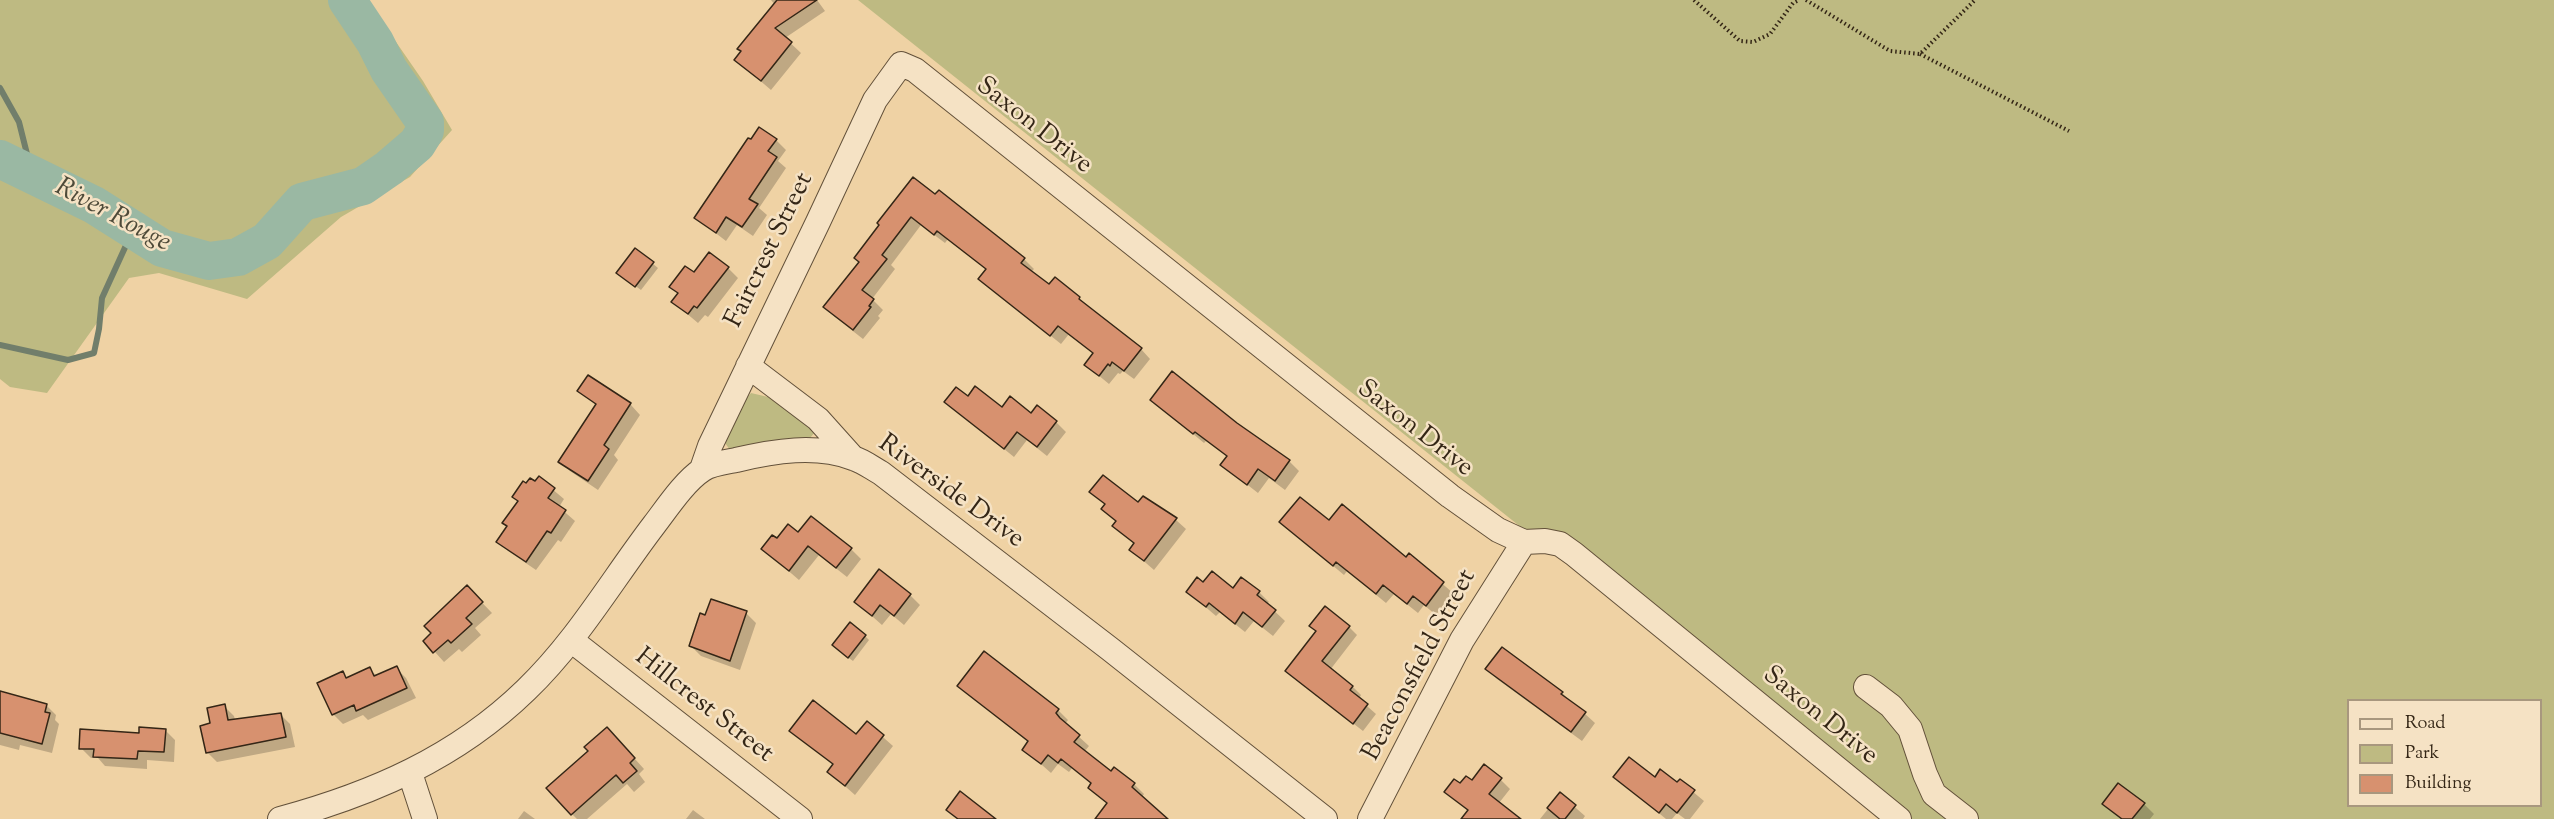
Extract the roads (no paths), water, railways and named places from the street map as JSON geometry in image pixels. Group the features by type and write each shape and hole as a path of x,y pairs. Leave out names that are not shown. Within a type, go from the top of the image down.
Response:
{"street":[{"name":"Faircrest Street","path":"702,469 710,446 874,100 901,64"},
{"name":"Saxon Drive","path":"901,64 915,70 1449,495 1497,530 1524,542 1545,541 1560,544 1574,554 1899,819"},
{"path":"748,366 818,419 853,458"},
{"name":"Riverside Drive","path":"702,469 761,454 798,450 825,451 853,458 881,473 1110,649 1325,819"},
{"path":"279,819 336,804 410,772 438,758 495,716 525,691 571,640 651,529 702,469"},
{"name":"Beaconsfield Street","path":"1371,819 1462,640 1524,542"},
{"name":"Hillcrest Street","path":"571,640 800,819"},
{"path":"1866,687 1891,706 1910,729 1934,794 1966,819"},
{"path":"410,772 425,819"}],"waterway":[{"name":"River Rouge","path":"0,159 94,205 162,248 209,261 238,257 267,241 302,202 363,186 417,144 425,131 425,122 389,70 375,42 347,0"},
{"path":"0,88 19,122 32,174"},
{"path":"0,345 68,360 94,353 102,298 133,230"}]}
